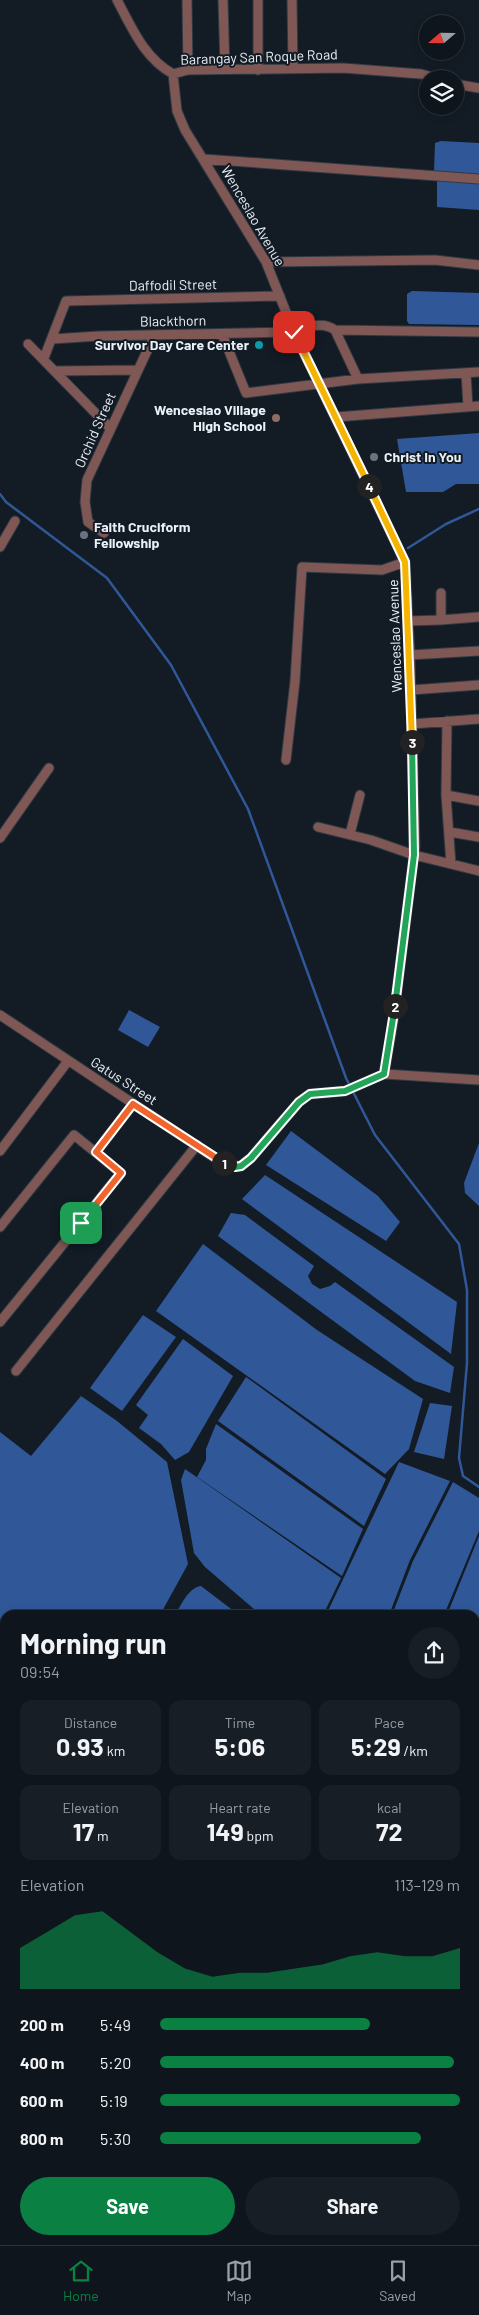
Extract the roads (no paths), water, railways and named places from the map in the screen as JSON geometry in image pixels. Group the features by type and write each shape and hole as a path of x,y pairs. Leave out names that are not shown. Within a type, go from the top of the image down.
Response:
{"street":[{"name":"Barangay San Roque Road","path":"117,0 148,56 160,67 172,74 188,70 293,68 387,70 419,75"},
{"path":"187,0 188,70"},
{"path":"223,0 225,69"},
{"path":"258,0 258,70"},
{"path":"292,0 293,68"},
{"name":"Wenceslao Avenue","path":"172,74 177,111 185,130 266,262 294,332 405,562 410,655 414,855 384,1074"},
{"path":"464,86 479,88"},
{"path":"204,159 479,179"},
{"path":"266,262 435,260 479,265"},
{"name":"Daffodil Street","path":"53,339 66,301 280,296"},
{"name":"Blackthorn","path":"53,339 98,336 294,332 311,325 330,327 335,330 479,332"},
{"path":"335,330 358,379"},
{"path":"222,334 246,392 358,379 479,372"},
{"name":"Orchid Street","path":"104,533 88,522 85,502 88,480 110,428 154,336"},
{"path":"44,358 53,339"},
{"path":"28,344 44,358 110,428"},
{"path":"56,371 138,370"},
{"path":"466,372 468,407"},
{"path":"336,417 479,406"},
{"path":"0,547 15,521"},
{"path":"286,760 295,681 302,567 382,570 405,562"},
{"path":"441,593 441,620"},
{"path":"408,621 478,617"},
{"path":"410,655 479,651"},
{"path":"411,690 479,685"},
{"path":"412,724 479,720"},
{"path":"447,721 446,796 451,864"},
{"path":"0,838 49,768"},
{"path":"350,834 360,795"},
{"path":"446,796 479,801"},
{"path":"318,827 350,834 414,855 479,871"},
{"path":"450,832 479,837"},
{"name":"Gatus Street","path":"0,1015 227,1166 241,1166 251,1158 299,1102 310,1094 345,1091 384,1074"},
{"path":"0,1151 68,1061"},
{"path":"384,1074 479,1080"},
{"path":"96,1152 133,1104"},
{"path":"0,1227 74,1135 121,1173 0,1322"},
{"path":"16,1371 197,1145"}],"water":[{"path":"441,141 479,143 479,177 437,174 434,171 435,143"},
{"path":"437,179 479,181 479,210 437,207"},
{"path":"412,291 479,293 479,325 409,324 407,321 407,294"},
{"path":"479,433 479,484 456,484 443,492 406,492 397,439"},
{"path":"129,1010 160,1027 148,1047 118,1030"},
{"path":"291,1131 378,1196 400,1222 386,1241 266,1165"},
{"path":"479,1143 479,1206 465,1193 464,1183"},
{"path":"265,1175 457,1302 451,1354 242,1199"},
{"path":"231,1213 245,1215 314,1266 308,1276 312,1284 320,1289 330,1286 335,1282 454,1367 450,1393 415,1381 218,1236"},
{"path":"203,1244 317,1330 423,1399 409,1449 385,1474 156,1311"},
{"path":"143,1315 176,1337 122,1411 90,1388"},
{"path":"183,1339 233,1376 189,1452 175,1460 161,1444 139,1428 148,1415 136,1405"},
{"path":"246,1377 386,1479 364,1526 218,1421"},
{"path":"81,1396 117,1421 167,1462 188,1564 163,1610 0,1610 0,1432 31,1456"},
{"path":"430,1403 452,1406 444,1459 414,1452"},
{"path":"216,1424 363,1529 342,1576 197,1477 206,1460 206,1449"},
{"path":"399,1462 450,1481 410,1560 391,1610 328,1610"},
{"path":"185,1469 341,1578 325,1610 255,1610 205,1567 194,1553 181,1480"},
{"path":"453,1482 479,1498 479,1531 446,1610 394,1610 413,1561"},
{"path":"479,1536 479,1610 449,1610"},
{"path":"201,1586 232,1610 178,1610 189,1593 196,1587"}],"waterway":[{"path":"0,494 6,502 107,578 171,665 248,809 346,1078 375,1135 459,1244 467,1290 467,1363 459,1458 463,1476 479,1487"},
{"path":"408,548 446,524 479,509"}],"place":[{"name":"Survivor Day Care Center","path":"259,345"},
{"name":"Wenceslao Village High School","path":"276,418"},
{"name":"Christ In You","path":"374,457"},
{"name":"Faith Cruciform Fellowship","path":"84,535"}]}
